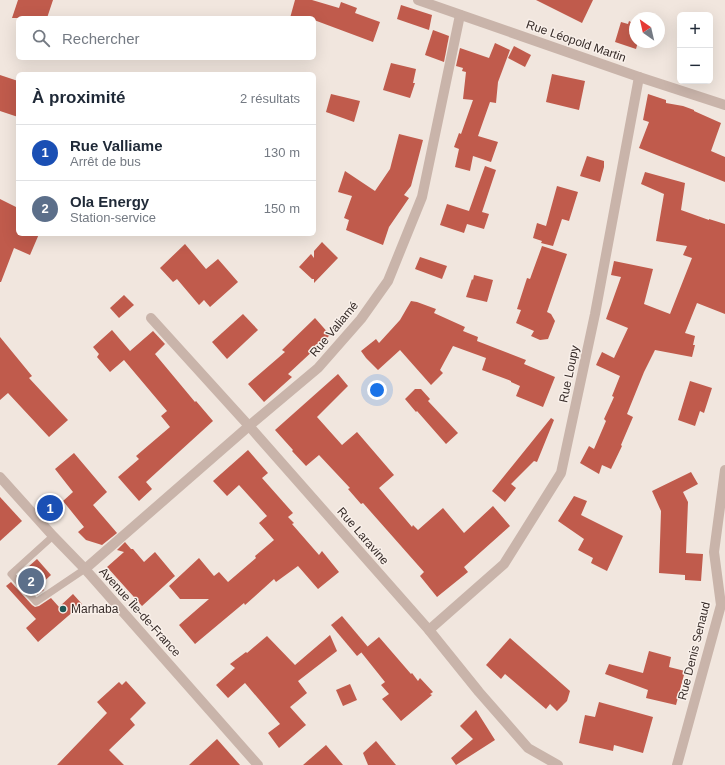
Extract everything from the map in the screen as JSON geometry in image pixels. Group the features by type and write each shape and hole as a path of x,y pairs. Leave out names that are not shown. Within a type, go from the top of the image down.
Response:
{"street":[{"name":"Rue Léopold Martin","path":"418,0 639,77 725,105"},
{"name":"Rue Valiamé","path":"85,569 318,368 361,319 388,281 422,196 460,14"},
{"name":"Rue Loupy","path":"429,630 504,564 561,473 595,314 639,77"},
{"name":"Rue Laravine","path":"151,318 249,426 429,630 478,692 528,748 558,765"},
{"name":"Rue Denis Senaud","path":"677,765 723,605 714,552 725,470"},
{"name":"Avenue Île-de-France","path":"0,477 85,569 258,765"}],"lane":[{"path":"53,536 10,574 36,602 85,569"}],"building":[{"path":"18,0 53,0 48,16 16,16 16,18 12,18"},
{"path":"295,0 312,0 339,8 341,2 357,8 355,13 380,22 373,42 316,21 316,16 291,16"},
{"path":"536,0 593,0 582,23"},
{"path":"401,5 432,15 429,30 397,19"},
{"path":"629,21 629,47 615,42 621,22 628,24"},
{"path":"433,30 449,36 444,62 425,55"},
{"path":"495,43 510,50 498,82 496,103 490,102 478,136 498,142 491,162 473,156 470,171 455,167 459,149 454,147 459,133 461,134 473,100 463,99 466,72 462,71 463,68 456,66 460,48 489,58"},
{"path":"514,46 531,55 525,67 508,58"},
{"path":"391,63 416,69 413,83 415,83 410,98 383,90"},
{"path":"552,74 585,81 579,110 546,102"},
{"path":"0,75 16,80 16,116 0,111"},
{"path":"331,94 360,101 354,122 326,112"},
{"path":"648,94 666,100 666,103 683,106 694,110 721,123 711,151 725,157 725,182 639,148 649,122 643,120"},
{"path":"399,134 423,140 411,186 404,195 409,198 389,227 383,245 346,230 349,220 344,218 352,196 338,192 345,171 375,191 390,169"},
{"path":"587,156 604,161 600,182 580,176"},
{"path":"485,166 496,170 482,212 489,214 484,229 467,224 464,233 440,225 447,204 469,211"},
{"path":"645,172 685,183 681,210 725,224 725,314 697,303 685,333 695,336 693,345 695,345 692,357 655,350 644,372 627,414 633,417 621,445 622,446 611,469 602,465 599,474 580,463 589,446 594,449 606,421 604,419 614,397 612,396 620,376 596,365 602,352 614,358 628,328 606,319 621,277 611,275 614,261 653,269 644,304 670,314 692,258 683,255 687,246 656,241 664,194 641,184"},
{"path":"557,186 578,192 569,221 562,219 553,246 541,243 542,241 533,238 537,223 546,226"},
{"path":"0,199 16,207 16,236 38,236 30,255 14,248 0,282"},
{"path":"322,242 338,258 314,283 314,279 312,279 299,267 311,254 314,258 314,251"},
{"path":"185,244 206,269 218,259 238,282 210,307 204,300 199,305 177,279 173,282 160,268"},
{"path":"542,246 567,254 547,312 551,314 555,321 548,339 540,340 531,336 534,331 516,323 521,310 517,309 527,278 530,279"},
{"path":"420,257 447,266 442,279 415,269"},
{"path":"474,275 493,280 487,302 466,297"},
{"path":"124,295 134,305 119,318 110,308"},
{"path":"411,301 436,309 434,313 465,327 463,331 478,337 477,341 526,360 524,364 555,377 543,407 516,396 520,386 482,370 486,358 453,346 440,370 443,373 431,385 400,350 378,370 361,351 376,339 379,343 400,320"},
{"path":"243,314 258,330 227,359 212,342"},
{"path":"315,318 330,335 288,374 292,377 264,402 248,384 285,352 282,350"},
{"path":"112,330 130,351 153,331 165,344 155,354 213,421 146,482 152,489 139,501 118,477 139,459 136,456 170,427 161,416 167,411 124,360 110,372 97,357 99,354 93,347"},
{"path":"0,337 32,376 29,378 68,420 49,437 8,393 0,400"},
{"path":"338,374 348,386 317,417 342,445 357,432 394,475 379,488 412,527 413,525 418,530 443,508 464,533 493,506 510,526 464,567 468,572 437,597 420,576 424,572 363,503 361,504 348,489 350,488 319,455 306,466 275,430"},
{"path":"690,381 712,388 704,413 700,411 695,426 678,420"},
{"path":"415,389 421,389 430,399 428,401 458,433 446,444 405,399"},
{"path":"551,418 554,420 537,462 534,461 511,484 516,488 505,502 492,491"},
{"path":"248,450 268,473 262,478 293,513 288,517 294,523 292,524 319,555 322,551 339,572 318,589 298,566 276,582 274,579 245,605 244,603 195,644 179,625 209,599 180,599 169,586 199,558 214,576 219,572 228,582 274,540 259,523 267,516 239,485 227,496 213,481"},
{"path":"74,453 107,492 93,505 117,533 102,545 86,540 78,532 84,527 63,501 73,492 55,469"},
{"path":"691,472 698,484 683,492 688,502 686,553 703,554 701,581 685,580 685,575 659,573 661,511 652,491"},
{"path":"574,496 587,501 581,515 623,536 607,571 591,563 593,558 578,550 584,539 558,521"},
{"path":"0,497 22,521 0,541"},
{"path":"125,542 144,562 155,552 175,576 142,606 107,567 124,552 117,550"},
{"path":"37,559 51,575 40,585 44,590 37,595 19,575"},
{"path":"11,582 35,607 51,598 59,607 73,594 82,604 38,642 26,628 36,619 6,586"},
{"path":"342,616 368,647 357,656 331,625"},
{"path":"330,635 337,651 298,681 307,693 290,707 306,725 279,748 268,733 280,724 245,683 228,698 216,685 235,668 230,664 246,652 247,653 267,636 295,665"},
{"path":"379,637 411,674 412,673 418,681 420,678 433,692 430,694 432,695 401,721 382,699 389,694 381,685 385,682 361,652"},
{"path":"510,638 570,691 567,701 557,711 550,704 546,709 505,674 501,679 486,665"},
{"path":"649,651 671,657 669,667 685,671 676,705 646,698 648,690 605,674 609,664 643,673"},
{"path":"126,681 146,703 130,719 135,725 109,750 124,765 57,765 107,713 97,702 119,682 122,685"},
{"path":"350,684 357,700 343,706 336,690"},
{"path":"599,702 653,717 643,753 614,745 613,751 579,743 585,715 595,717"},
{"path":"476,710 495,740 456,765 451,758 473,739 460,726"},
{"path":"217,739 240,765 189,765"},
{"path":"376,741 396,765 368,765 363,753"},
{"path":"326,745 343,765 303,765"}],"place":[{"name":"Rue Valliame","path":"50,508"},
{"name":"Ola Energy","path":"31,581"},
{"name":"Marhaba","path":"63,609"}]}
